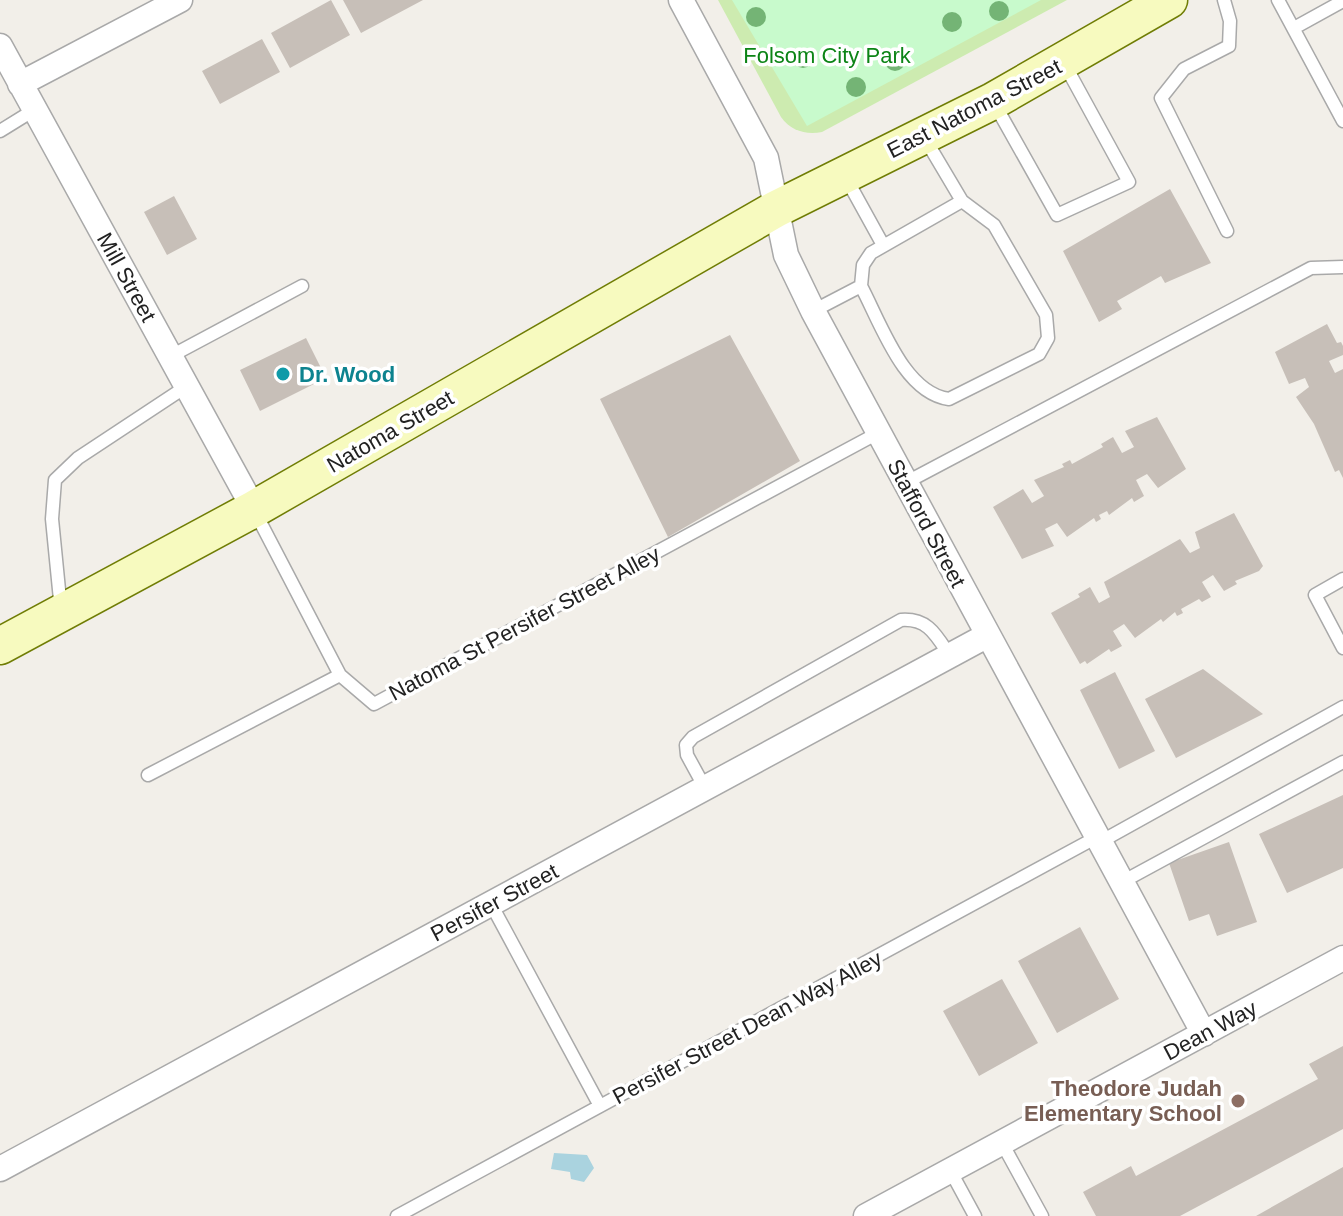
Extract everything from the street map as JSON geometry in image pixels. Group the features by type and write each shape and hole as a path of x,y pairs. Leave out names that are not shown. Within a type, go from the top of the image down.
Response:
{"main road":[{"name":"East Natoma Street","path":"776,209 993,101 1169,0"},
{"name":"Natoma Street","path":"0,646 254,509 776,209"}],"street":[{"path":"20,84 180,0"},
{"name":"Stafford Street","path":"681,0 766,158 786,255 813,311 1204,1034"},
{"name":"Mill Street","path":"0,46 254,509"},
{"name":"Persifer Street","path":"0,1169 988,635"},
{"name":"Dean Way","path":"866,1216 1343,958"}],"lane":[{"path":"1224,0 1230,21 1229,46 1184,69 1161,98 1227,231"},
{"path":"1278,0 1343,121"},
{"path":"1294,28 1343,1"},
{"path":"993,101 1057,215 1129,182 1063,63"},
{"path":"0,131 34,110"},
{"path":"924,135 962,201 994,225 1046,315 1048,338 1039,354 949,399 935,397 913,382 861,286 863,265 871,253 962,201"},
{"path":"843,174 883,245"},
{"path":"905,483 1311,268 1343,267"},
{"path":"171,356 302,286"},
{"path":"813,311 861,286"},
{"path":"61,613 52,519 55,480 78,458 187,386"},
{"name":"Natoma St Persifer Street Alley","path":"254,509 340,675 374,704 878,433"},
{"path":"1343,579 1315,595 1343,648"},
{"path":"705,788 687,755 686,745 693,737 901,620 917,619 931,628 950,656"},
{"path":"148,775 340,675"},
{"name":"Persifer Street Dean Way Alley","path":"397,1216 1343,707"},
{"path":"1122,882 1343,762"},
{"path":"491,904 600,1106"},
{"path":"1002,1143 1042,1216"},
{"path":"950,1170 975,1216"}],"green space":[{"name":"Folsom City Park","path":"718,0 1067,0 822,132 810,133 794,129 781,117"},
{"name":"Folsom City Park","path":"732,0 1041,0 807,126"}],"water":[{"path":"554,1153 587,1155 594,1168 584,1182 571,1179 570,1172 551,1169"}],"building":[{"path":"331,0 350,35 290,68 271,33"},
{"path":"343,0 423,0 361,33"},
{"path":"262,39 280,72 220,104 202,71"},
{"path":"1170,189 1211,263 1165,283 1161,276 1117,301 1122,309 1099,322 1063,251"},
{"path":"174,196 197,239 167,255 144,212"},
{"path":"1327,324 1337,343 1341,342 1343,346 1343,355 1329,361 1335,373 1343,369 1343,478 1339,470 1335,472 1314,424 1296,397 1309,387 1305,378 1289,384 1275,352"},
{"path":"730,335 800,461 668,537 600,399"},
{"name":"Dr. Wood","path":"306,338 326,378 260,411 240,370"},
{"path":"1157,417 1186,469 1158,488 1147,474 1136,480 1144,496 1134,502 1132,498 1109,515 1107,511 1099,515 1101,519 1096,522 1094,518 1067,537 1057,523 1045,529 1054,546 1022,559 993,507 1023,489 1032,503 1044,496 1034,480 1064,467 1062,464 1070,460 1072,464 1103,447 1101,444 1113,437 1122,453 1134,447 1125,431"},
{"path":"1234,513 1263,566 1259,571 1235,581 1237,584 1224,591 1213,575 1202,582 1211,597 1202,602 1199,599 1181,609 1183,613 1177,616 1175,612 1163,622 1161,619 1135,638 1124,624 1113,631 1122,646 1111,652 1109,649 1087,664 1085,661 1080,664 1051,613 1080,597 1078,594 1090,587 1099,603 1110,597 1104,582 1180,539 1190,553 1200,548 1195,532"},
{"path":"1203,669 1263,714 1176,758 1145,699"},
{"path":"1115,672 1155,751 1119,769 1080,690"},
{"path":"1343,795 1343,868 1287,893 1259,834"},
{"path":"1229,842 1257,922 1217,936 1209,914 1189,921 1169,863"},
{"path":"1080,927 1119,999 1057,1033 1018,961"},
{"path":"1002,979 1038,1043 979,1076 943,1011"},
{"path":"1343,1046 1343,1129 1180,1216 1096,1216 1083,1192 1131,1166 1136,1176 1318,1079 1309,1064"},
{"path":"1343,1167 1343,1216 1256,1216"}],"place":[{"name":"Dr. Wood","path":"283,374"},
{"name":"Theodore Judah Elementary School","path":"1238,1101"}]}
